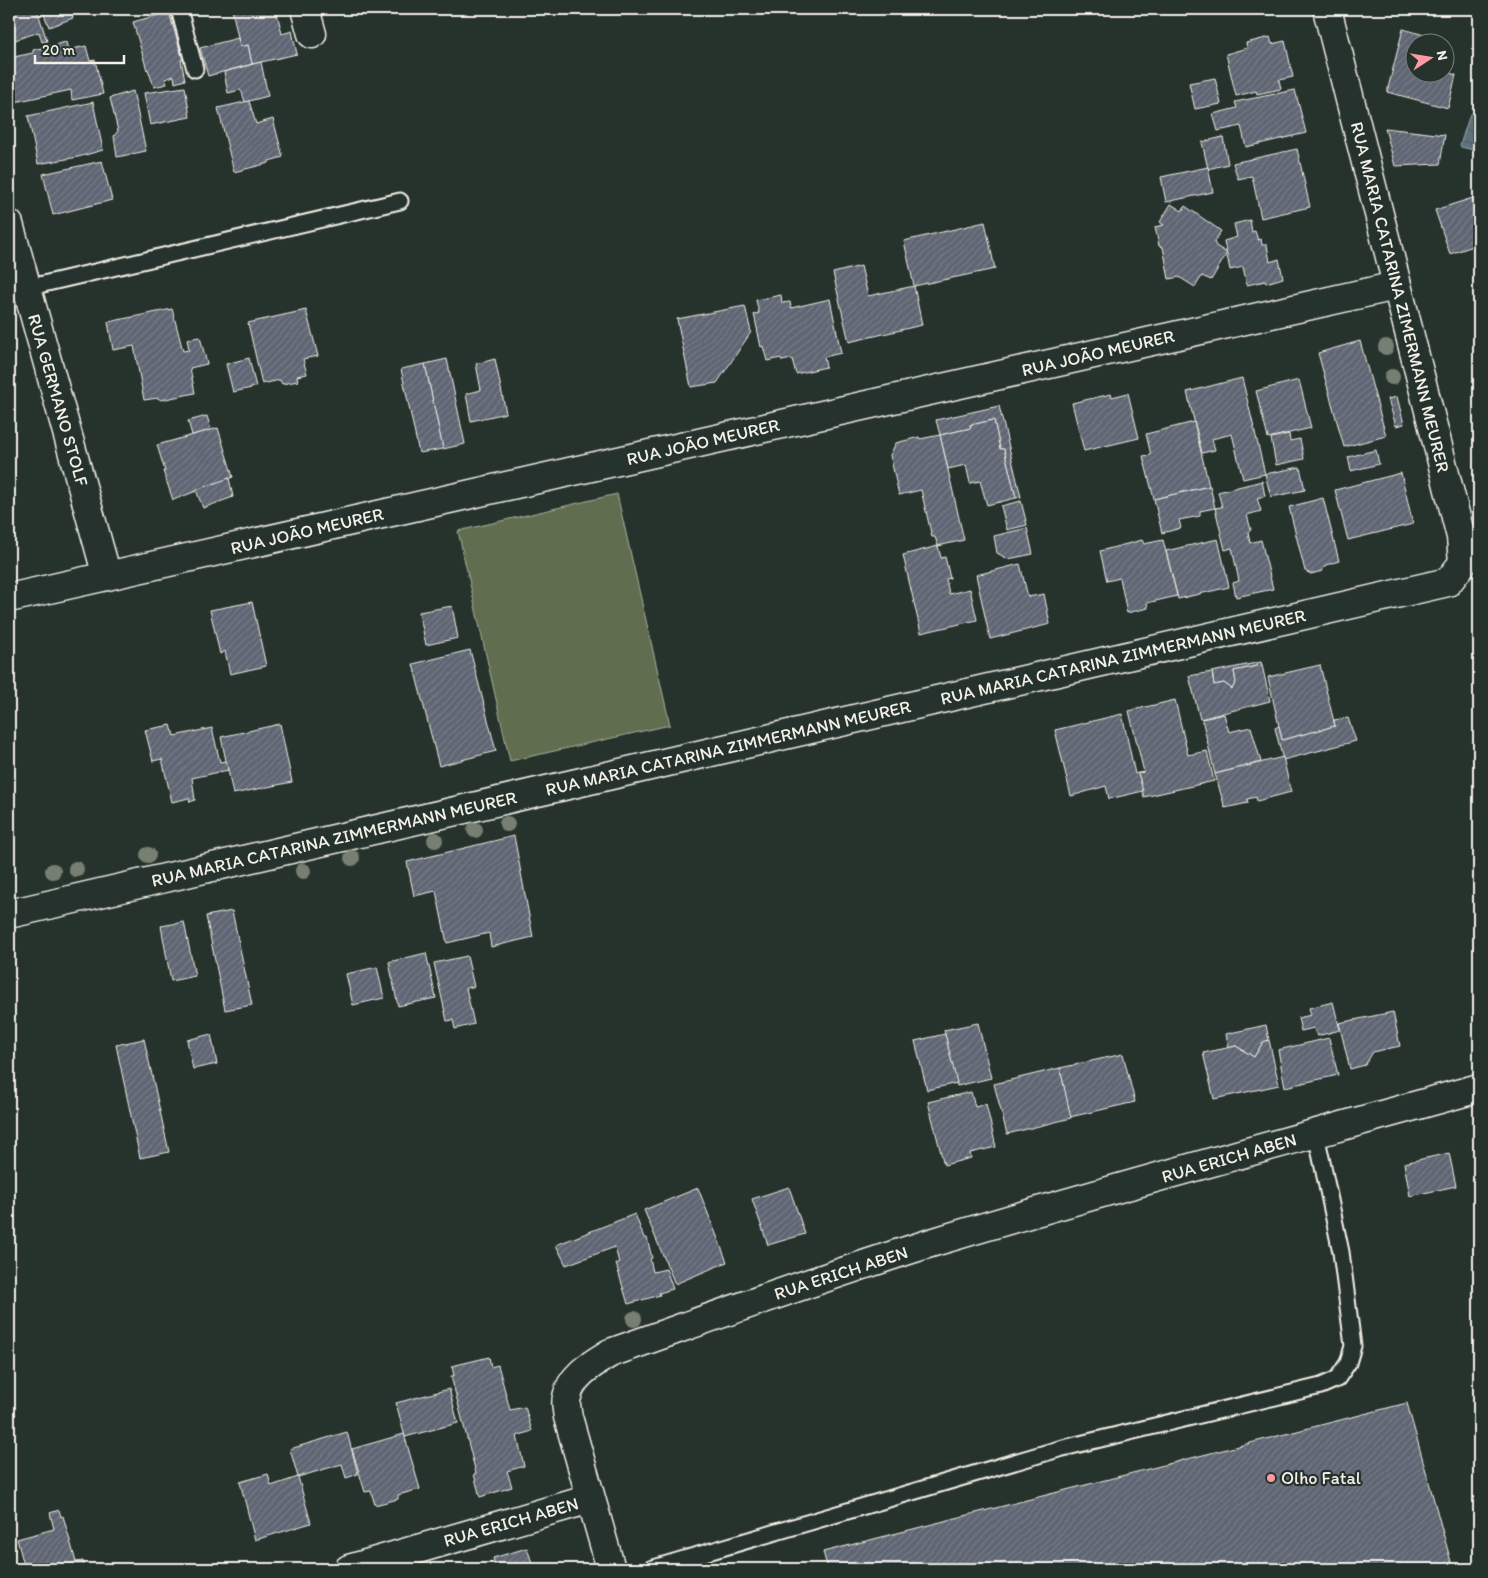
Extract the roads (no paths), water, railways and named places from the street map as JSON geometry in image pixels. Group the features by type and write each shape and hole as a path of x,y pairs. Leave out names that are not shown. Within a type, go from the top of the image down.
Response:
{"street":[{"name":"RUA MARIA CATARINA ZIMERMANN MEURER","path":"1327,9 1461,537 1463,563 1448,582"},
{"name":"RUA GERMANO STOLF","path":"9,224 107,576"},
{"name":"RUA JOÃO MEURER","path":"9,598 1396,286"},
{"name":"RUA MARIA CATARINA ZIMMERMANN MEURER","path":"9,914 1448,582"},
{"name":"RUA ERICH ABEN","path":"349,1569 590,1499 568,1416 566,1397 573,1384 586,1368 610,1353 829,1276 935,1242 1316,1134 1479,1091"},
{"path":"590,1499 611,1569"}],"lane":[{"path":"179,9 195,69"},
{"path":"26,288 400,201"},
{"path":"650,1569 1058,1449 1312,1388 1337,1379 1348,1363 1353,1346 1341,1252 1316,1134"}],"water":[{"path":"1470,114 1479,117 1479,135 1476,148 1473,150 1461,147 1460,145"}],"place":[{"name":"Olho Fatal","path":"1271,1478"}]}
